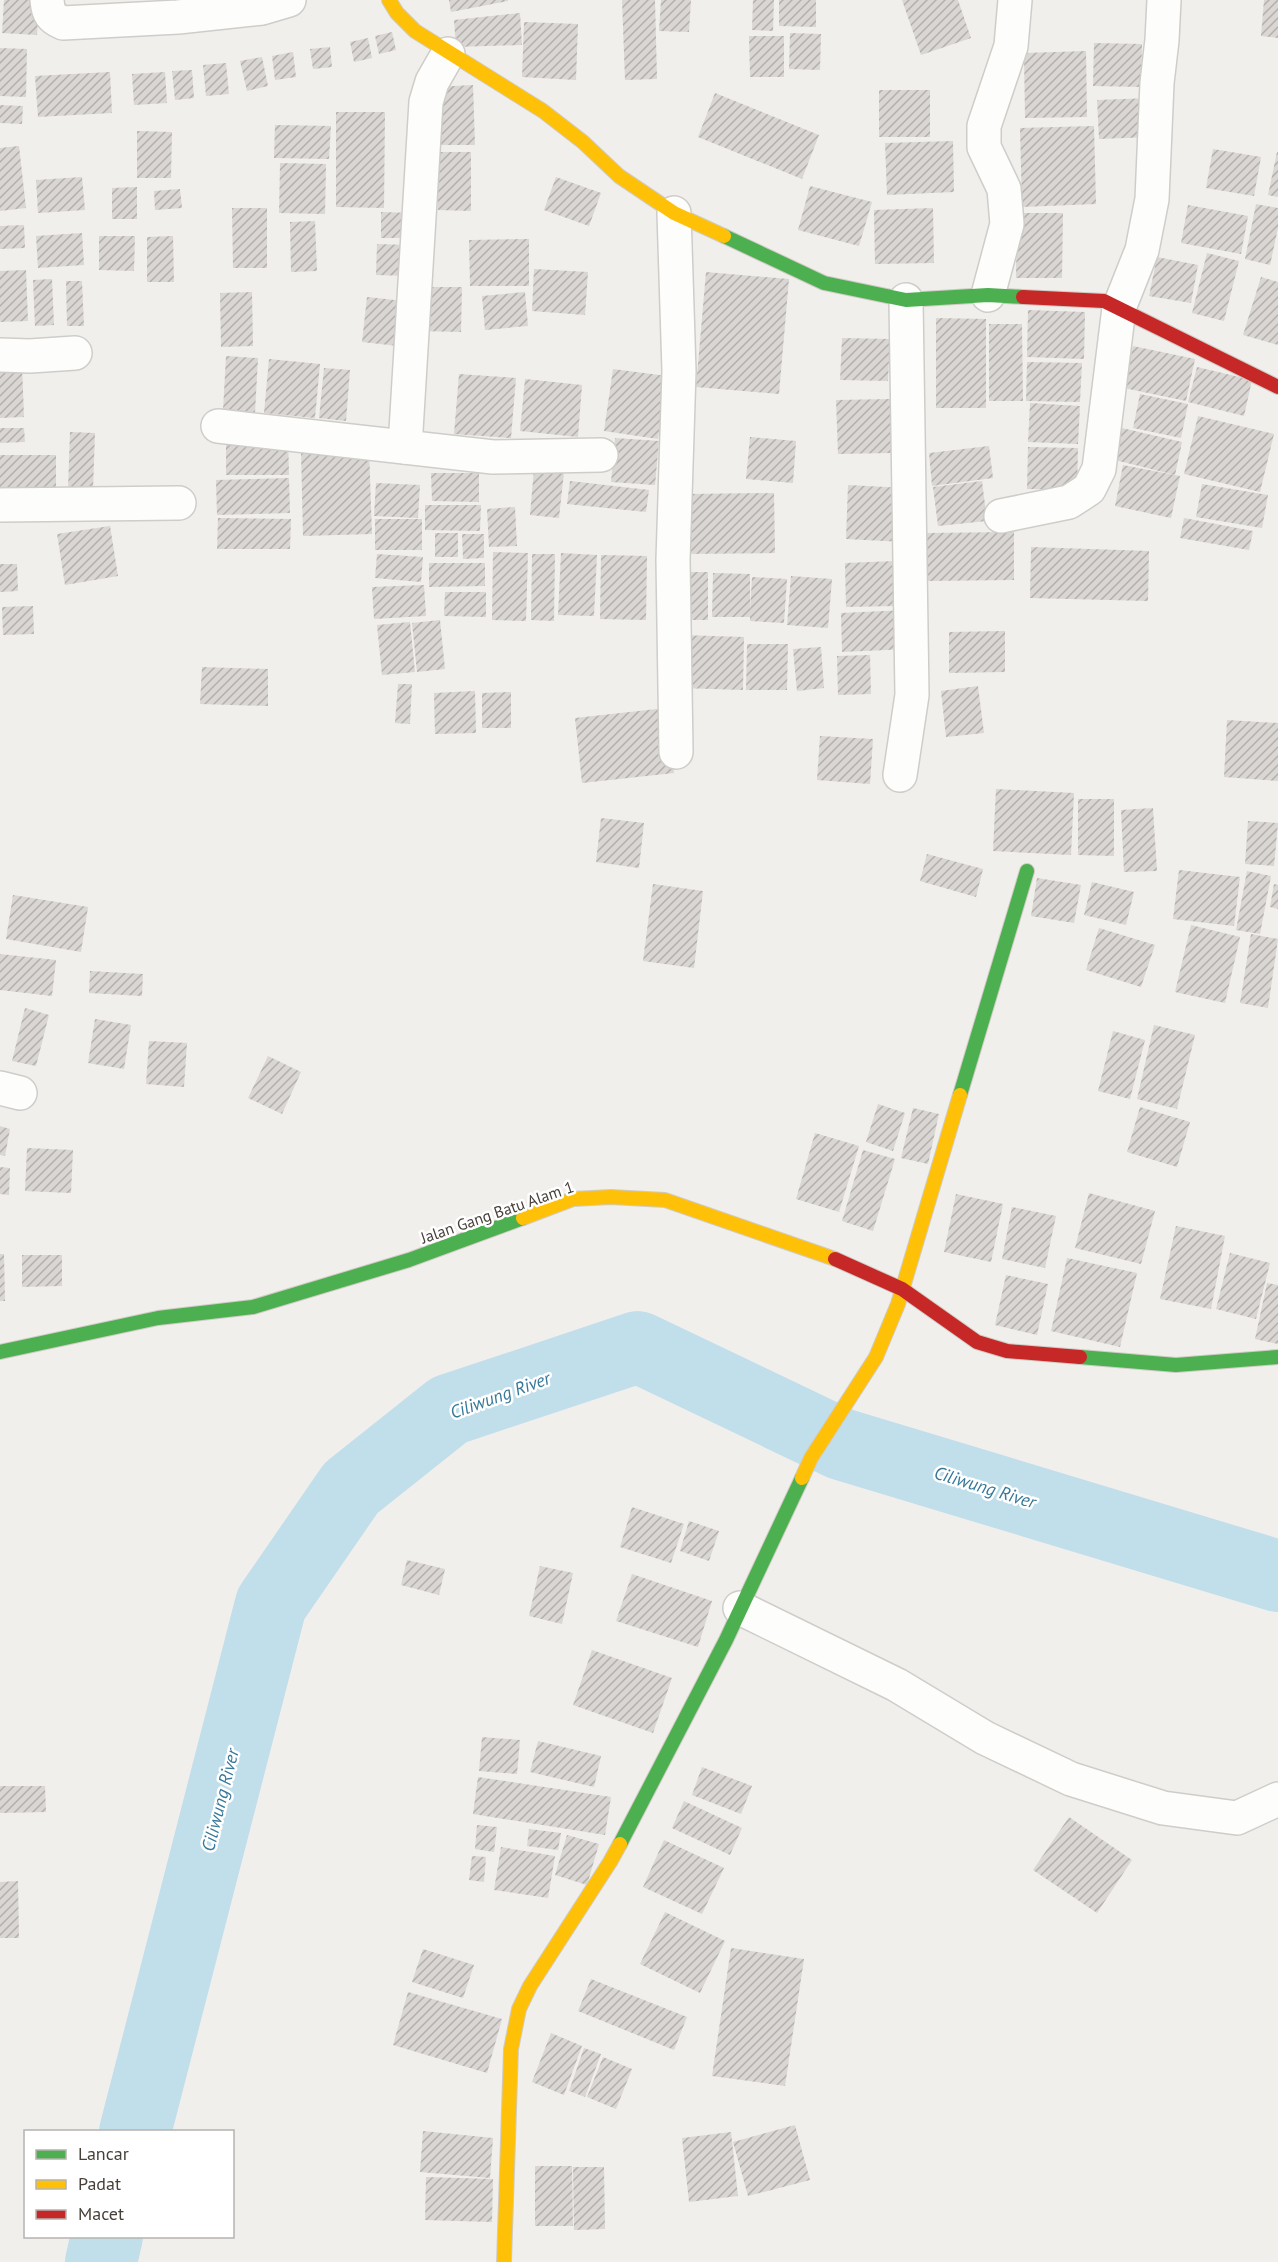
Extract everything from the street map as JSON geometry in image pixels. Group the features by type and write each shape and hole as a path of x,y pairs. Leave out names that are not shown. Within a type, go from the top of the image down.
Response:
{"street":[{"path":"47,0 48,13 55,20 63,23 178,17 262,8 289,0"},
{"path":"389,0 397,13 415,32 543,111 583,141 619,176 674,213 824,283 906,300 988,295 1104,301 1278,387"},
{"path":"988,295 1007,224 1004,189 984,147 984,126 1011,46 1016,0"},
{"path":"1001,516 1069,502 1089,489 1099,469 1119,308 1142,250 1152,199 1157,83 1164,0"},
{"path":"405,447 426,102 432,82 448,54"},
{"path":"674,213 679,371 674,560 676,752"},
{"path":"900,775 912,695 906,300"},
{"path":"0,355 75,353"},
{"path":"218,426 493,457 601,455"},
{"path":"0,505 179,503"},
{"path":"504,2262 511,2049 519,2010 530,1986 610,1862 726,1640 811,1458 876,1357 892,1321 1028,871"},
{"name":"Jalan Gang Batu Alam 1","path":"0,1352 158,1318 253,1307 409,1260 573,1199 611,1197 665,1200 824,1254 902,1289 977,1342 1007,1351 1183,1365 1278,1357"},
{"path":"740,1608 897,1685 985,1738 1071,1779 1163,1808 1237,1818 1278,1799"}],"building":[{"path":"4,0 39,0 37,35 2,33"},
{"path":"449,0 508,0 508,1 451,12"},
{"path":"622,0 655,0 657,79 625,80"},
{"path":"661,0 691,0 689,32 659,31"},
{"path":"753,0 774,0 773,31 752,30"},
{"path":"779,0 816,0 816,27 779,26"},
{"path":"902,0 958,0 971,38 921,55"},
{"path":"1264,0 1278,0 1278,38 1261,36"},
{"path":"520,13 522,45 456,47 454,20"},
{"path":"524,22 578,24 576,80 522,77"},
{"path":"392,32 396,50 379,54 375,36"},
{"path":"790,33 821,34 820,70 789,69"},
{"path":"749,36 784,36 784,77 750,77"},
{"path":"368,38 372,58 354,62 350,42"},
{"path":"1094,43 1142,44 1141,87 1093,86"},
{"path":"330,47 332,67 313,69 310,49"},
{"path":"0,48 27,49 26,97 0,96"},
{"path":"1086,51 1087,117 1025,118 1024,53"},
{"path":"293,52 296,77 275,80 272,56"},
{"path":"262,57 268,86 247,91 240,61"},
{"path":"226,63 229,94 206,96 203,65"},
{"path":"192,70 194,98 175,100 172,71"},
{"path":"110,72 112,113 38,117 35,76"},
{"path":"165,72 167,103 134,105 132,74"},
{"path":"473,85 475,145 436,145 435,87"},
{"path":"879,90 930,90 930,137 879,137"},
{"path":"715,93 819,135 802,179 698,137"},
{"path":"1151,98 1152,137 1099,139 1097,100"},
{"path":"0,105 23,106 22,124 0,123"},
{"path":"336,112 385,112 384,208 336,207"},
{"path":"275,125 331,126 329,159 274,158"},
{"path":"1094,126 1096,204 1022,207 1020,128"},
{"path":"137,131 172,132 171,178 137,178"},
{"path":"953,141 954,192 887,195 885,143"},
{"path":"19,146 26,208 0,211 0,148"},
{"path":"1213,149 1261,157 1254,196 1206,188"},
{"path":"438,152 471,152 471,211 438,210"},
{"path":"1278,152 1278,197 1268,195"},
{"path":"280,163 326,164 325,214 279,213"},
{"path":"82,177 85,210 38,213 36,180"},
{"path":"556,177 601,193 589,226 544,210"},
{"path":"810,186 872,202 859,246 798,230"},
{"path":"137,187 137,219 112,219 112,188"},
{"path":"180,189 182,208 155,210 154,191"},
{"path":"1256,204 1278,208 1278,228 1270,265 1245,259"},
{"path":"1188,205 1248,216 1241,254 1181,243"},
{"path":"232,208 267,208 267,268 233,268"},
{"path":"933,208 934,263 875,264 874,210"},
{"path":"381,212 413,213 413,238 381,238"},
{"path":"1017,213 1063,213 1062,278 1016,278"},
{"path":"315,221 317,271 291,272 290,222"},
{"path":"24,225 25,248 0,249 0,226"},
{"path":"82,233 84,265 38,268 36,236"},
{"path":"99,236 135,236 134,271 99,270"},
{"path":"173,236 174,282 147,282 147,237"},
{"path":"529,239 529,286 470,286 469,240"},
{"path":"377,244 408,245 408,276 376,275"},
{"path":"1207,253 1239,261 1224,321 1192,313"},
{"path":"1157,257 1198,265 1191,303 1149,296"},
{"path":"534,269 588,272 585,315 532,311"},
{"path":"26,270 28,321 0,322 0,271"},
{"path":"706,272 789,279 779,394 696,387"},
{"path":"1261,277 1278,282 1278,345 1243,335"},
{"path":"52,279 54,325 35,326 33,280"},
{"path":"66,281 82,281 84,326 67,326"},
{"path":"421,287 462,287 461,332 420,331"},
{"path":"252,292 253,346 221,347 220,293"},
{"path":"525,292 528,326 485,330 482,296"},
{"path":"367,297 404,301 398,346 362,342"},
{"path":"1028,310 1085,312 1084,359 1027,357"},
{"path":"936,318 986,319 986,408 936,408"},
{"path":"989,324 1022,324 1023,401 989,401"},
{"path":"842,338 890,339 888,381 840,380"},
{"path":"1133,346 1195,359 1186,401 1124,388"},
{"path":"226,356 258,358 255,413 223,411"},
{"path":"269,359 320,364 315,418 264,413"},
{"path":"1027,362 1082,363 1080,402 1026,401"},
{"path":"0,365 22,365 24,417 0,418"},
{"path":"1197,367 1252,380 1244,416 1188,402"},
{"path":"324,368 350,370 346,421 319,418"},
{"path":"613,369 667,376 658,439 604,431"},
{"path":"459,374 516,378 511,438 454,434"},
{"path":"525,379 582,385 578,437 520,431"},
{"path":"1140,394 1188,404 1181,438 1133,428"},
{"path":"891,399 892,453 838,454 836,400"},
{"path":"1030,403 1080,406 1078,444 1028,442"},
{"path":"1198,416 1274,434 1260,492 1184,474"},
{"path":"0,428 24,428 25,442 0,443"},
{"path":"1122,428 1182,442 1175,475 1115,460"},
{"path":"70,432 95,433 93,489 68,489"},
{"path":"226,434 288,434 289,475 226,475"},
{"path":"750,437 796,441 793,483 746,479"},
{"path":"615,438 659,441 655,485 611,482"},
{"path":"989,446 993,478 932,486 929,453"},
{"path":"1028,447 1078,448 1077,490 1027,489"},
{"path":"369,449 372,534 303,536 301,451"},
{"path":"0,455 56,455 56,487 0,488"},
{"path":"1123,465 1180,476 1171,518 1115,506"},
{"path":"534,469 564,472 559,518 530,515"},
{"path":"431,473 479,473 479,502 432,501"},
{"path":"289,478 290,513 217,515 216,480"},
{"path":"570,481 649,490 646,512 567,504"},
{"path":"982,481 987,521 938,526 933,487"},
{"path":"376,483 420,485 418,518 374,516"},
{"path":"1202,484 1268,495 1262,528 1196,517"},
{"path":"848,485 905,488 903,542 846,539"},
{"path":"774,493 775,553 687,554 686,494"},
{"path":"425,505 481,505 480,531 425,530"},
{"path":"515,507 517,546 489,547 487,509"},
{"path":"218,518 291,519 290,549 217,549"},
{"path":"1184,518 1253,531 1249,550 1180,538"},
{"path":"375,519 422,519 422,550 375,550"},
{"path":"110,526 118,576 65,585 57,534"},
{"path":"1014,532 1014,580 926,581 925,533"},
{"path":"435,533 458,533 458,557 435,557"},
{"path":"462,534 484,534 484,558 463,559"},
{"path":"1031,547 1149,551 1148,601 1030,598"},
{"path":"493,552 528,553 526,621 492,620"},
{"path":"561,553 597,555 594,616 558,615"},
{"path":"377,554 423,557 421,582 375,578"},
{"path":"532,554 555,554 554,621 531,620"},
{"path":"601,555 647,556 646,620 600,619"},
{"path":"896,561 897,606 846,607 845,563"},
{"path":"429,563 485,563 485,586 429,587"},
{"path":"0,564 17,564 18,591 0,592"},
{"path":"680,572 708,572 708,620 681,620"},
{"path":"713,573 750,574 750,611 752,577 787,579 784,623 750,621 750,617 712,617"},
{"path":"791,576 832,579 828,628 787,625"},
{"path":"424,585 426,616 374,619 372,587"},
{"path":"445,592 486,592 486,617 444,616"},
{"path":"33,606 34,634 3,635 2,607"},
{"path":"906,610 908,649 842,652 841,613"},
{"path":"440,620 445,669 417,672 412,623"},
{"path":"410,622 415,672 382,675 377,625"},
{"path":"1005,631 1005,672 949,673 949,632"},
{"path":"681,635 744,637 743,690 679,688"},
{"path":"747,644 788,644 787,690 746,690"},
{"path":"821,647 824,688 797,691 793,649"},
{"path":"870,655 871,694 838,695 837,656"},
{"path":"202,667 268,669 268,706 200,704"},
{"path":"398,684 412,684 410,724 395,723"},
{"path":"978,686 984,733 946,737 941,691"},
{"path":"475,691 476,733 435,734 434,693"},
{"path":"511,692 511,728 482,728 482,693"},
{"path":"666,708 674,773 582,783 575,718"},
{"path":"1227,720 1278,723 1278,781 1224,777"},
{"path":"820,736 873,739 870,784 817,780"},
{"path":"996,789 1074,793 1071,855 993,851"},
{"path":"1078,799 1114,799 1114,856 1078,855"},
{"path":"1153,808 1157,871 1124,872 1121,810"},
{"path":"601,818 644,823 639,868 596,862"},
{"path":"1248,821 1278,823 1274,866 1245,864"},
{"path":"927,854 983,869 976,897 920,881"},
{"path":"1179,870 1240,877 1234,926 1173,919"},
{"path":"1247,871 1271,876 1260,934 1236,930"},
{"path":"1037,878 1081,885 1074,923 1031,916"},
{"path":"1092,882 1134,892 1126,925 1084,915"},
{"path":"653,884 703,891 694,968 643,961"},
{"path":"1274,884 1278,885 1278,909 1270,907"},
{"path":"13,895 88,907 81,952 6,939"},
{"path":"1191,925 1240,937 1225,1003 1175,992"},
{"path":"1099,928 1155,945 1141,987 1086,970"},
{"path":"1251,934 1278,939 1268,1008 1240,1003"},
{"path":"0,954 56,960 52,996 0,990"},
{"path":"90,971 143,974 142,996 89,993"},
{"path":"25,1008 49,1015 36,1066 12,1061"},
{"path":"95,1019 131,1025 124,1069 88,1063"},
{"path":"1154,1025 1195,1035 1177,1109 1137,1099"},
{"path":"1113,1031 1145,1040 1130,1099 1098,1091"},
{"path":"149,1041 187,1043 184,1087 146,1084"},
{"path":"268,1056 301,1072 282,1114 248,1098"},
{"path":"878,1104 905,1113 893,1151 866,1142"},
{"path":"1140,1107 1190,1122 1177,1167 1127,1152"},
{"path":"913,1108 939,1114 928,1164 901,1158"},
{"path":"0,1126 10,1129 5,1156 0,1155"},
{"path":"815,1133 859,1146 839,1212 796,1199"},
{"path":"27,1148 73,1150 71,1193 25,1191"},
{"path":"863,1150 895,1159 873,1231 842,1221"},
{"path":"0,1167 10,1168 9,1195 0,1194"},
{"path":"1089,1193 1155,1211 1141,1264 1075,1248"},
{"path":"956,1194 1003,1204 991,1262 944,1252"},
{"path":"1012,1207 1056,1216 1045,1268 1002,1259"},
{"path":"1176,1226 1225,1236 1211,1309 1160,1299"},
{"path":"1230,1253 1270,1263 1256,1319 1216,1309"},
{"path":"0,1254 4,1254 5,1301 0,1301"},
{"path":"22,1255 62,1255 62,1286 22,1287"},
{"path":"1067,1258 1137,1273 1120,1347 1051,1331"},
{"path":"1006,1275 1048,1284 1037,1335 995,1325"},
{"path":"1267,1283 1278,1285 1278,1344 1255,1339"},
{"path":"632,1507 684,1524 671,1563 620,1547"},
{"path":"689,1521 719,1531 709,1561 680,1551"},
{"path":"407,1560 445,1569 439,1595 401,1585"},
{"path":"540,1566 573,1573 562,1624 529,1616"},
{"path":"632,1574 712,1601 698,1647 616,1621"},
{"path":"592,1650 672,1678 653,1733 573,1705"},
{"path":"482,1737 520,1740 517,1774 479,1771"},
{"path":"538,1741 601,1756 594,1787 530,1772"},
{"path":"702,1767 752,1786 741,1814 692,1795"},
{"path":"478,1777 611,1797 605,1835 473,1814"},
{"path":"0,1786 45,1786 46,1812 0,1813"},
{"path":"684,1801 742,1828 730,1855 672,1828"},
{"path":"1069,1817 1132,1860 1097,1913 1033,1870"},
{"path":"477,1825 497,1827 494,1852 475,1849"},
{"path":"529,1829 561,1833 558,1850 527,1846"},
{"path":"567,1835 599,1844 587,1885 555,1875"},
{"path":"664,1840 724,1868 702,1914 643,1887"},
{"path":"501,1847 555,1856 548,1898 494,1890"},
{"path":"472,1856 486,1857 484,1882 469,1880"},
{"path":"18,1881 19,1938 0,1938 0,1882"},
{"path":"665,1912 725,1941 700,1993 640,1964"},
{"path":"731,1948 804,1959 785,2086 712,2076"},
{"path":"423,1949 474,1965 463,1998 412,1982"},
{"path":"591,1979 687,2017 674,2050 578,2011"},
{"path":"408,1992 502,2019 487,2073 393,2045"},
{"path":"551,2033 582,2046 564,2095 532,2082"},
{"path":"584,2048 601,2054 585,2097 569,2091"},
{"path":"603,2057 632,2069 616,2109 587,2097"},
{"path":"795,2125 810,2180 748,2196 733,2142"},
{"path":"423,2131 493,2138 490,2178 420,2172"},
{"path":"731,2132 738,2196 689,2202 682,2138"},
{"path":"535,2166 572,2166 573,2226 535,2226"},
{"path":"573,2167 604,2167 605,2229 574,2230"},
{"path":"426,2177 493,2179 492,2222 425,2220"}],"waterway":[{"name":"Ciliwung River","path":"136,2130 271,1604 351,1488 449,1410 638,1347 841,1444 1278,1576"},
{"name":"Ciliwung River","path":"101,2262 107,2238"}],"traffic: fast":[{"path":"724,236 824,283 906,300 988,295 1023,297"},
{"path":"960,1095 1027,871"},
{"path":"0,1352 158,1318 253,1307 409,1260 523,1218"},
{"path":"1080,1357 1176,1365 1278,1357"},
{"path":"620,1844 726,1640 802,1478"}],"traffic: slow":[{"path":"389,0 397,13 415,31 543,111 583,142 619,176 674,213 724,236"},
{"path":"802,1478 811,1458 876,1357 898,1304 960,1095"},
{"path":"523,1218 573,1199 611,1197 665,1200 835,1259"},
{"path":"504,2262 511,2049 519,2009 530,1986 620,1844"}],"traffic: jam":[{"path":"1023,297 1104,301 1278,387"},
{"path":"835,1259 902,1289 977,1342 1007,1351 1080,1357"}]}
